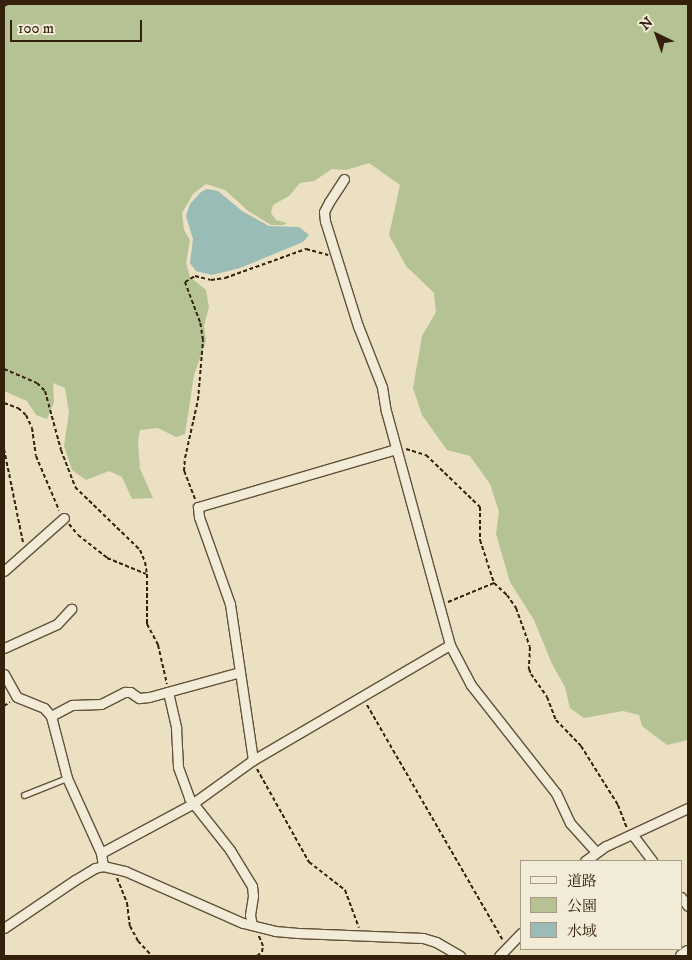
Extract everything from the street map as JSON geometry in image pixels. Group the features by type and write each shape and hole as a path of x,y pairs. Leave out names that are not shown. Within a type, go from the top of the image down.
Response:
{"main road":[{"path":"682,956 688,952"}],"street":[{"path":"344,179 324,212 325,221 358,326 382,387 396,449 450,645 471,685 556,793 570,823 596,852"},
{"path":"254,760 230,604 199,517 198,507 396,449"},
{"path":"4,570 64,518"},
{"path":"4,648 57,624 71,609"},
{"path":"101,853 192,804 254,760 450,645"},
{"path":"51,716 72,705 101,704 125,692 130,692 139,698 240,672"},
{"path":"4,674 17,697 44,708 51,716 67,778 108,866"},
{"path":"168,692 176,728 178,767 192,804 230,850 247,876 253,896 250,915 252,925"},
{"path":"586,860 596,852 688,808"},
{"path":"632,834 651,860"},
{"path":"4,928 95,868 108,866 125,870 220,915 252,925 291,932 423,938 442,945 460,956"},
{"path":"500,956 520,934"}],"lane":[{"path":"24,795 67,778"}],"path":[{"path":"4,6 8,4"},
{"path":"198,507 184,471 198,400 203,340 200,322 185,282 194,276 211,280 225,278 306,249 331,255 335,254"},
{"path":"4,369 37,383 44,391 61,450 75,486 98,511 134,541 145,562 147,624 158,645 168,692"},
{"path":"4,403 18,408 26,415 32,428 36,456 64,518 78,535 107,558 146,574"},
{"path":"396,449 404,448 426,455 475,500 480,507 480,540 494,583 507,595 516,608 530,647 529,669 531,674 547,697 556,720 581,746 618,805 632,834"},
{"path":"4,449 24,547 27,551"},
{"path":"440,606 459,596 494,583"},
{"path":"362,696 501,939 508,946"},
{"path":"254,760 309,862 345,890 362,936"},
{"path":"108,866 123,891 130,926 138,941 152,956"},
{"path":"252,925 263,946 262,952 257,956"}],"green space":[{"path":"4,4 688,4 688,740 667,745 642,726 639,715 623,711 584,718 570,708 565,687 552,664 534,620 510,582 496,534 499,512 490,484 470,456 447,450 422,415 413,388 422,336 436,312 434,293 406,266 389,235 400,185 369,163 346,170 332,169 314,181 300,183 289,196 273,205 271,213 276,220 287,223 283,225 271,225 247,210 225,190 206,184 193,194 182,213 184,230 190,240 186,263 190,277 206,290 209,307 204,326 206,341 194,375 185,434 176,437 158,428 140,430 138,441 140,469 153,498 132,499 122,477 109,471 86,480 72,470 64,446 69,412 65,388 53,383 54,402 47,419 36,415 27,401 4,391"}],"water":[{"path":"207,189 218,191 242,211 269,226 299,227 309,235 303,242 240,268 212,275 196,271 190,263 193,239 186,216 190,204 201,192"}]}
